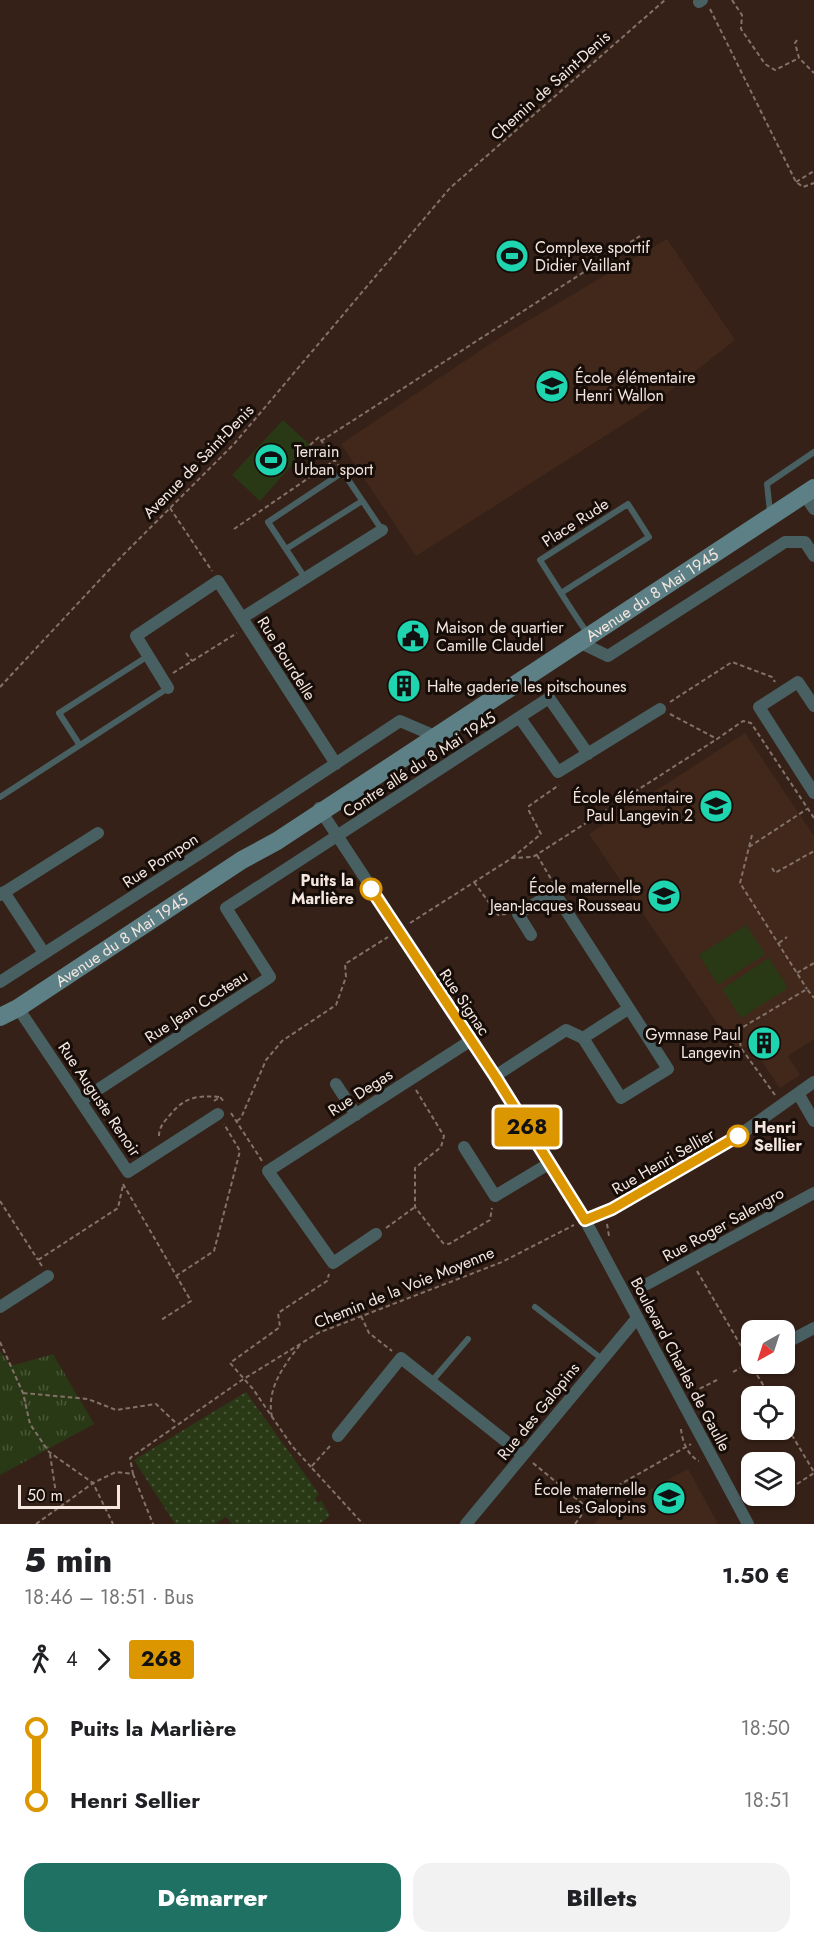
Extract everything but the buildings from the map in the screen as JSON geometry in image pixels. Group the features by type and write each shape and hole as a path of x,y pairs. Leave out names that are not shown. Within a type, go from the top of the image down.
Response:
{"main road":[{"name":"Avenue du 8 Mai 1945","path":"0,1017 18,1008 242,860 319,808 361,775 399,759 770,516 811,497"}],"street":[{"name":"Rue Bourdelle","path":"336,764 244,622 305,578 382,530"},
{"path":"584,638 608,656 785,542 805,542 814,556"},
{"path":"166,684 136,636 218,581 244,622"},
{"path":"814,706 798,682 759,707 814,793"},
{"name":"Contre allé du 8 Mai 1945","path":"337,837 549,699 588,753"},
{"path":"520,718 558,772 660,709"},
{"name":"Rue Pompon","path":"0,982 400,721 435,736"},
{"name":"Rue Signac","path":"319,808 397,931 495,1076 585,1220"},
{"path":"44,953 2,894 98,833"},
{"name":"Rue Jean Cocteau","path":"82,1100 270,977 226,908 337,837"},
{"path":"495,1076 566,1030 583,1038 621,1098 668,1069 554,895 549,895 518,914 531,935"},
{"name":"Rue Auguste Renoir","path":"18,1008 82,1100 126,1178 218,1114"},
{"path":"583,1038 628,1009"},
{"name":"Rue Degas","path":"333,1263 268,1171 470,1041"},
{"name":"Rue Henri Sellier","path":"585,1220 612,1209 728,1142 783,1107 814,1082"},
{"path":"336,1084 356,1115"},
{"path":"799,1095 814,1121"},
{"path":"464,1147 495,1196 550,1163"},
{"name":"Rue Roger Salengro","path":"647,1284 814,1193"},
{"name":"Boulevard Charles de Gaulle","path":"585,1220 748,1524"},
{"path":"333,1263 376,1234"},
{"path":"0,1307 48,1276"},
{"name":"Rue des Galopins","path":"466,1524 637,1318"},
{"path":"795,1338 814,1328"},
{"path":"338,1436 401,1358 523,1455"}],"lane":[{"path":"770,516 767,484 814,453"},
{"path":"305,578 268,522 343,472 382,530"},
{"path":"286,549 362,501"},
{"name":"Place Rude","path":"561,593 649,537 628,504 540,560 561,593 584,638"},
{"path":"79,744 59,713 149,656"},
{"path":"0,797 166,684"},
{"path":"534,1307 602,1359"},
{"path":"432,1381 468,1339"}],"path":[{"name":"Chemin de Saint-Denis","path":"450,188 665,0"},
{"path":"732,0 742,15 741,28 765,64 775,70 799,58"},
{"path":"703,2 796,182 803,187 814,183"},
{"path":"797,40 795,43 799,58 814,73"},
{"path":"796,182 814,171"},
{"name":"Avenue de Saint-Denis","path":"0,687 234,444 450,188"},
{"path":"321,441 640,236"},
{"path":"310,445 319,437 343,472"},
{"path":"234,529 335,460"},
{"path":"170,508 218,581"},
{"path":"166,684 192,661 244,622"},
{"path":"186,653 192,661"},
{"path":"717,739 660,709 732,662 772,677 782,692"},
{"path":"512,858 537,854 743,721 752,723 814,818"},
{"path":"237,1121 241,1118 266,1060 282,1041 336,1005 346,977 345,964 512,858 541,834 529,811 529,806 561,783"},
{"path":"749,847 807,809"},
{"path":"752,835 740,883 814,998"},
{"path":"772,868 776,873 814,851"},
{"path":"537,854 554,884 554,895"},
{"path":"474,882 498,915 518,914"},
{"path":"778,944 787,937"},
{"path":"797,973 814,963"},
{"path":"783,1107 741,1048 738,1030 807,989"},
{"path":"410,1080 444,1136 441,1148 415,1168 415,1207 443,1243 449,1244 490,1220 495,1196"},
{"path":"159,1136 159,1130 178,1104 193,1096 220,1097"},
{"path":"176,1275 214,1251 240,1151 218,1114"},
{"path":"38,1260 118,1208 126,1178"},
{"path":"126,1178 191,1301 161,1320"},
{"path":"0,1201 48,1276"},
{"path":"376,1234 415,1207"},
{"name":"Chemin de la Voie Moyenne","path":"133,1474 130,1458 242,1380 318,1333 502,1262 585,1220"},
{"path":"691,1261 741,1345"},
{"path":"333,1263 327,1281 278,1313 280,1327 230,1363 242,1380 253,1389 273,1420 311,1467 361,1524"},
{"path":"361,1316 369,1333 401,1358"},
{"path":"0,1342 23,1393 30,1424 49,1452 93,1483 113,1524"},
{"path":"273,1420 268,1402 275,1382 303,1342"},
{"path":"691,1393 717,1380"},
{"path":"23,1393 88,1399 116,1410 156,1404 177,1424"},
{"path":"311,1467 338,1436"},
{"path":"584,1505 702,1438"},
{"path":"795,1440 814,1473 796,1484"},
{"path":"49,1452 58,1507"},
{"path":"523,1455 584,1505"},
{"path":"36,1524 93,1483 116,1472 133,1474 153,1524"},
{"path":"575,1524 582,1516 584,1505"}],"shaded area":[{"name":"École élémentaire Henri Wallon","path":"667,239 735,340 646,410 416,556 341,444 502,336"},
{"path":"745,733 814,836 814,1039 788,1056 800,1075 780,1088 757,1054 753,1057 745,1046 736,1051 589,834"},
{"name":"École maternelle Les Galopins","path":"688,1469 718,1524 594,1524 600,1516"}],"green space":[{"name":"Terrain Urban sport","path":"283,420 310,445 260,501 232,475"},
{"path":"746,925 765,954 718,985 699,955"},
{"path":"769,958 788,988 741,1018 722,989"},
{"path":"0,1351 11,1366 53,1354 94,1424 0,1475"},
{"path":"246,1392 319,1494 315,1499 318,1503 321,1500 330,1516 319,1524 232,1524 226,1517 215,1524 175,1524 134,1460"}],"bus line":[{"name":"268","path":"371,889 495,1076 585,1220 601,1211 612,1209 738,1136"}],"place":[{"name":"Complexe sportif Didier Vaillant","path":"512,256"},
{"name":"École élémentaire Henri Wallon","path":"552,386"},
{"name":"Terrain Urban sport","path":"271,460"},
{"name":"Maison de quartier Camille Claudel","path":"413,636"},
{"name":"Halte gaderie les pitschounes","path":"404,686"},
{"name":"École élémentaire Paul Langevin 2","path":"716,806"},
{"name":"Puits la Marlière","path":"371,889"},
{"name":"École maternelle Jean-Jacques Rousseau","path":"664,896"},
{"name":"Gymnase Paul Langevin","path":"764,1043"},
{"name":"Henri Sellier","path":"738,1136"},
{"name":"École maternelle Les Galopins","path":"669,1498"}]}
